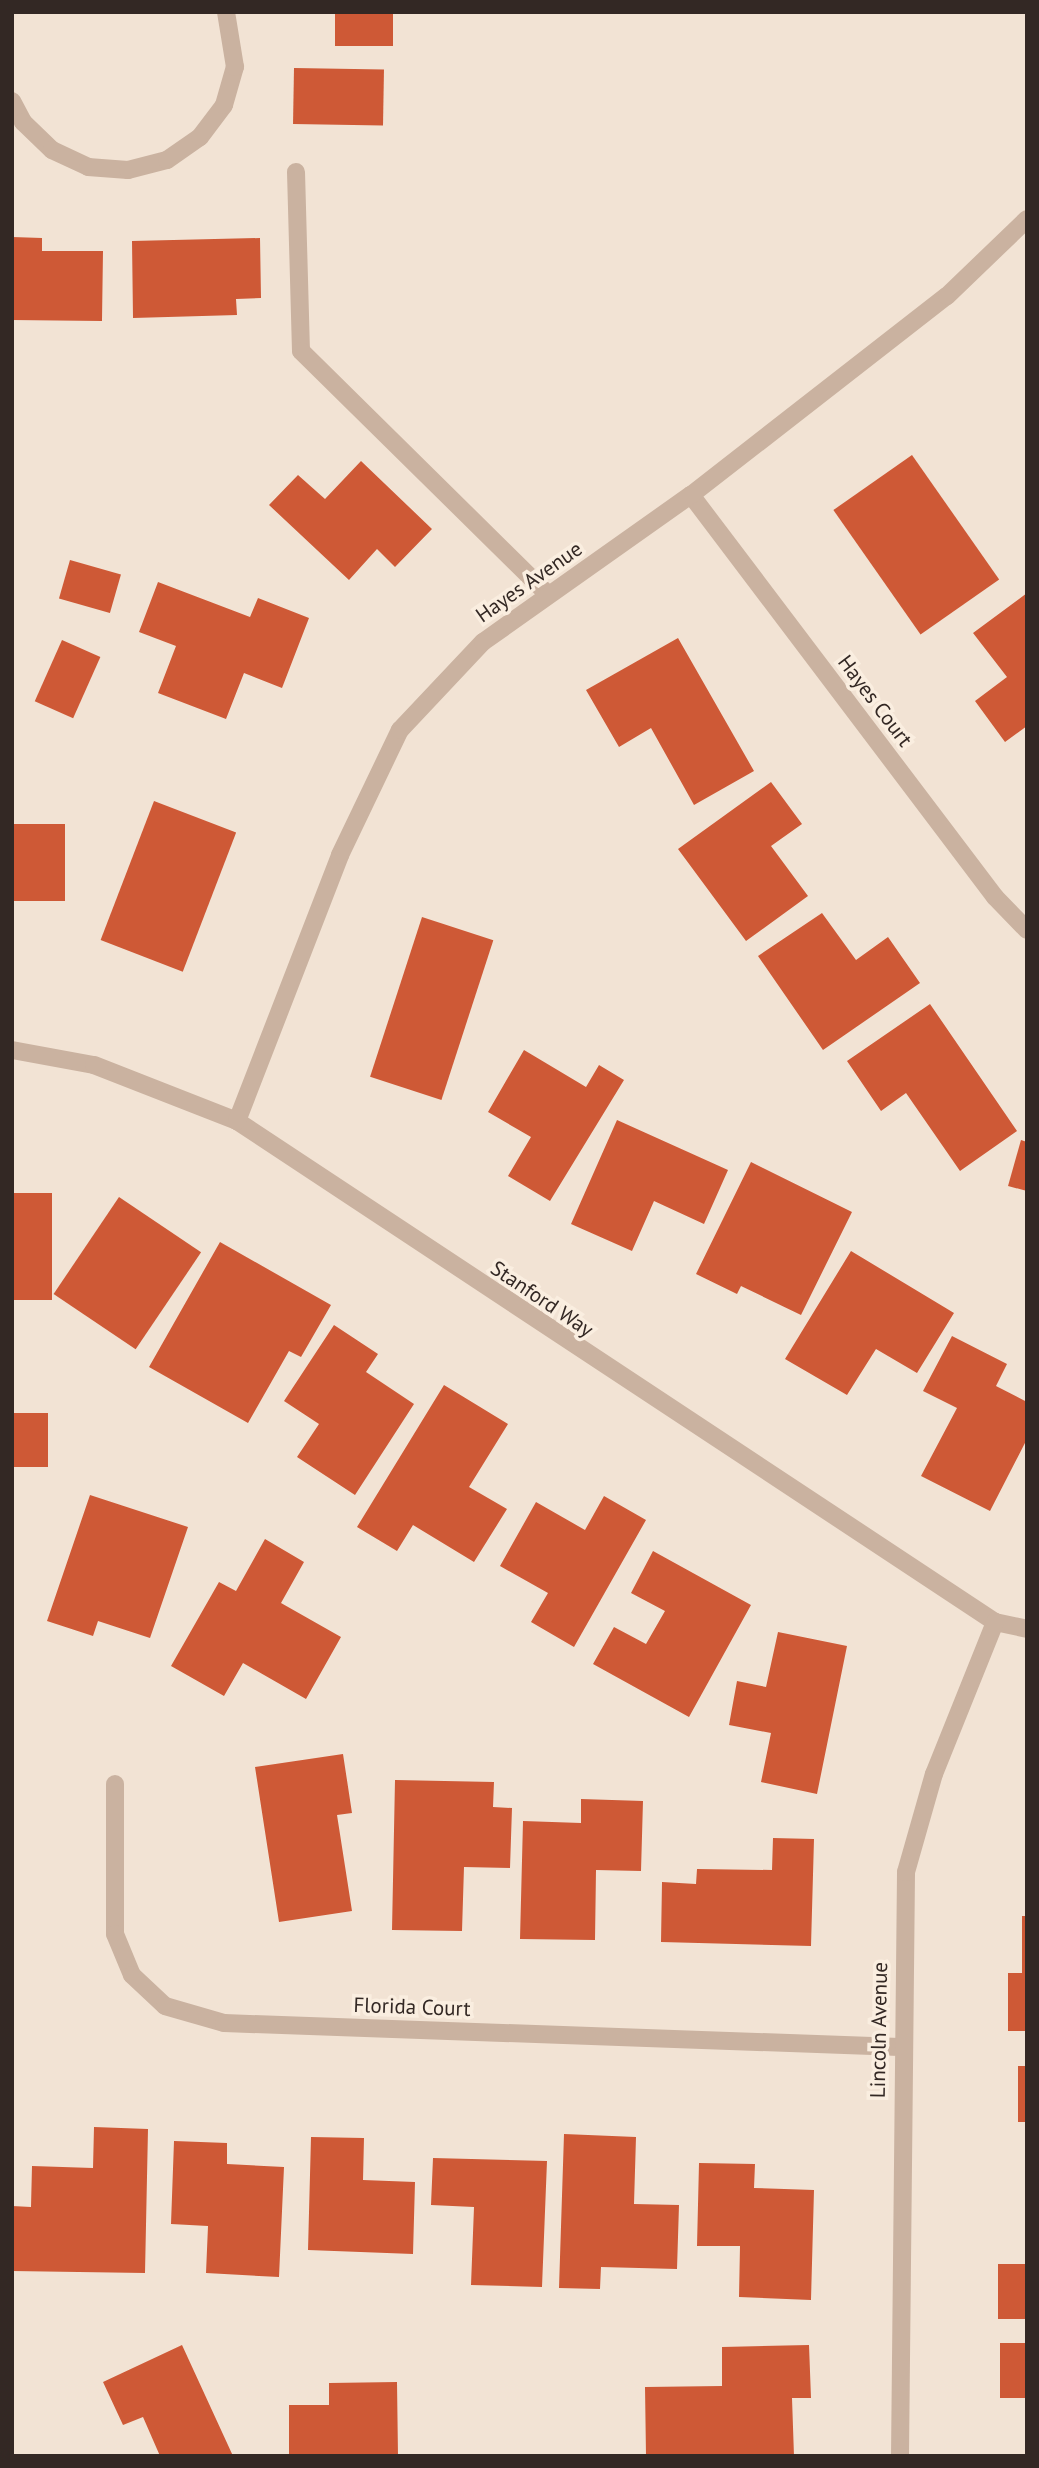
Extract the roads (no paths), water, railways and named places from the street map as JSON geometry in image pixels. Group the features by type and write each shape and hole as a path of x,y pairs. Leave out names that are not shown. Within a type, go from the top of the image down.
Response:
{"street":[{"path":"12,101 23,122 52,150 88,167 128,170 167,160 200,137 224,105 235,66 226,12"},
{"path":"296,172 301,351 548,595"},
{"name":"Hayes Avenue","path":"237,1121 341,855 400,730 483,642 691,495 947,296 1027,219"},
{"name":"Hayes Court","path":"691,495 995,897 1027,930"},
{"name":"Stanford Way","path":"12,1050 94,1065 237,1121 995,1622 1027,1629"},
{"name":"Lincoln Avenue","path":"900,2456 900,2047 905,1872 934,1774 995,1622"},
{"name":"Florida Court","path":"116,1784 115,1934 132,1975 165,2006 223,2023 900,2047"}]}
